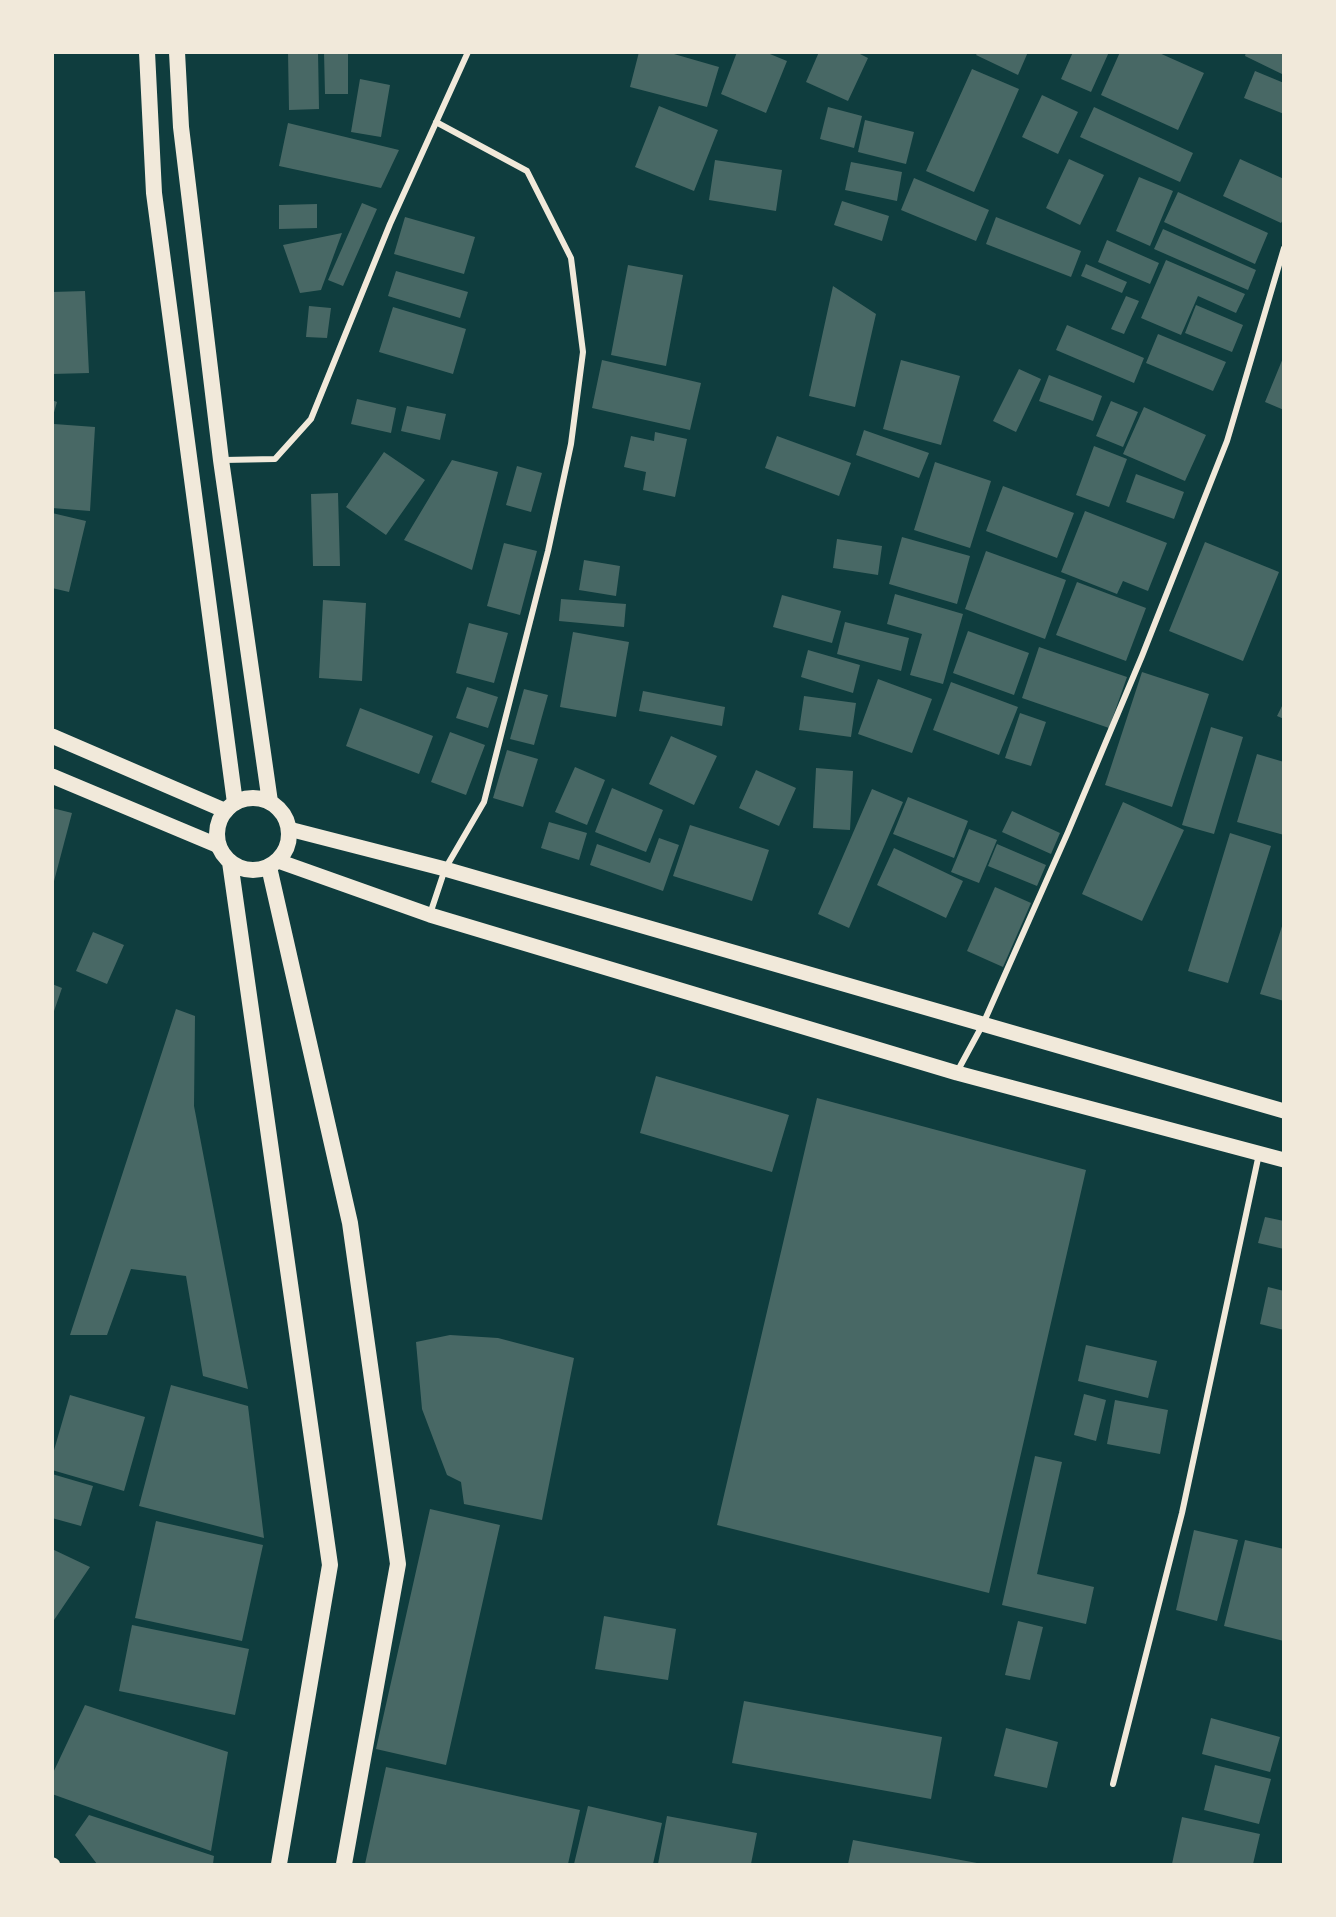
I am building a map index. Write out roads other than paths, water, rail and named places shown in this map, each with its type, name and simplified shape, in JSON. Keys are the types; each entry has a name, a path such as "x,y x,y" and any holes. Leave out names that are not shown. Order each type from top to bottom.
{"highway":[{"path":"147,52 154,193 231,807"},
{"path":"177,52 181,127 221,460 270,802"},
{"path":"259,798 270,802 280,809 286,818 289,841 285,852 273,864 258,871 245,870 233,865 219,846 217,833 220,821 231,807 247,799 259,798"},
{"path":"230,862 330,1565 279,1864"},
{"path":"273,864 350,1223 398,1564 344,1864"}],"main road":[{"path":"52,736 231,807"},
{"path":"52,776 219,846"},
{"path":"289,829 445,869 1284,1111"},
{"path":"273,864 430,915 957,1073 1284,1160"}],"street":[{"path":"221,460 275,459 311,419 390,224 468,52"},
{"path":"430,915 445,869 484,802 548,551 571,444 583,352 571,258 527,171 436,122"},
{"path":"957,1073 983,1024 1068,832 1142,656 1227,441 1284,248"},
{"path":"1113,1784 1182,1513 1259,1153"}]}
